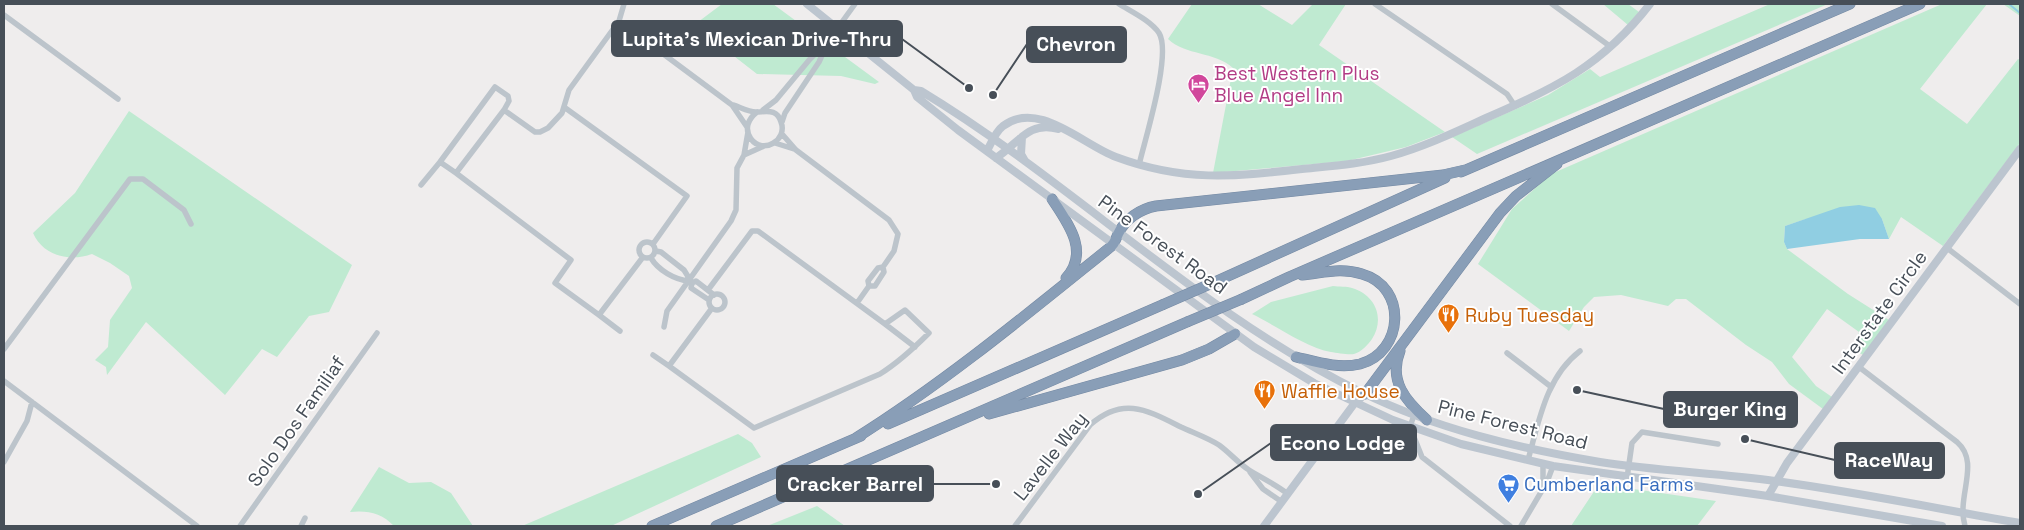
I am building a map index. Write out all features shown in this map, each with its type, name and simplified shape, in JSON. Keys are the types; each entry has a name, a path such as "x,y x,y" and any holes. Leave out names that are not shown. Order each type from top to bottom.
{"highway":[{"path":"652,526 1217,281 1465,170 1850,4"},
{"path":"716,526 962,421 1569,155 1920,4"},
{"path":"1365,394 1500,213 1516,196 1569,155"},
{"path":"856,438 927,392 1114,245 1118,232 1134,215 1149,208 1437,176 1465,170"},
{"path":"1050,295 1070,273 1076,262 1077,245 1069,225 1052,200"},
{"path":"1289,277 1333,270 1365,274 1386,290 1393,302 1396,314 1395,327 1389,343 1369,360 1352,365 1334,366 1296,357"},
{"path":"1410,333 1397,359 1396,376 1404,397 1427,420"},
{"path":"962,421 1061,396 1182,360 1209,349 1235,334"}],"main road":[{"name":"Pine Forest Road","path":"807,4 914,90 917,97 996,158 1235,334 1281,364 1354,404 1410,427 1461,444 1553,466 1627,478 1768,496 1942,526"},
{"path":"987,151 1002,127 1023,118 1044,120 1100,151 1139,165 1188,176 1219,177 1357,163 1413,149 1515,106 1569,79 1611,47 1650,4"},
{"name":"Pine Forest Road","path":"914,90 921,91 993,139 1251,329 1296,357 1365,394 1414,415 1468,434 1532,448 1628,465 1775,481 2020,523"},
{"path":"996,158 1036,127 1063,130"},
{"path":"1022,137 1021,154 1027,164"},
{"name":"Interstate Circle","path":"1768,496 1775,481 2020,149"},
{"path":"1264,526 1354,404 1365,394"}],"street":[{"path":"504,110 535,132 540,132 558,118 576,78 620,21 624,4"},
{"path":"664,327 667,311 690,282 731,221 736,210 737,168 744,155 749,121 760,111 772,105 856,4"},
{"path":"1119,4 1153,26 1164,44 1162,64 1139,165"},
{"path":"1375,4 1507,94 1515,106"},
{"path":"1552,4 1611,47"},
{"path":"4,15 118,99"},
{"path":"620,21 732,105 754,142 764,146"},
{"path":"775,143 782,134 782,122 785,113 820,62 828,40"},
{"path":"421,185 495,87 508,96 510,101 456,173"},
{"path":"732,105 774,113 782,122"},
{"path":"564,107 687,196 653,244"},
{"path":"782,134 796,150 889,220 898,234 894,251 883,267 884,272 875,286 869,286 857,303"},
{"path":"744,155 775,143 796,150"},
{"path":"440,162 571,260 555,282 620,331"},
{"path":"4,349 130,179 143,179 184,210 191,224"},
{"path":"708,290 752,231 758,231 915,347"},
{"path":"643,257 639,250 640,245 645,242 653,244"},
{"path":"653,244 656,251"},
{"path":"1947,248 2020,304"},
{"path":"656,251 661,252 684,270 691,288 709,300 712,308"},
{"path":"651,258 656,251"},
{"path":"599,315 643,257"},
{"path":"643,257 651,258"},
{"path":"651,258 654,263 677,280 696,281 714,294 721,295 724,302 721,308 712,308"},
{"path":"709,300 714,294"},
{"path":"669,366 712,308"},
{"path":"653,355 754,428 880,374 898,363 929,333 905,310 885,324"},
{"name":"Solo Dos Familiaf","path":"240,526 377,333"},
{"path":"1528,460 1550,386 1568,362 1580,351"},
{"path":"1506,353 1550,386"},
{"path":"1859,367 1957,442 1965,451 1968,467 1961,513 1965,526"},
{"path":"4,381 197,526"},
{"path":"4,462 27,421 32,402"},
{"name":"Lavelle Way","path":"1015,526 1087,428 1097,418 1115,410 1130,408 1149,411 1216,443 1247,468 1270,480 1288,494"},
{"path":"1414,415 1410,427 1418,451 1430,465 1510,526"},
{"path":"1627,478 1632,443 1642,432 1718,444"},
{"path":"1541,491 1544,479 1543,463"},
{"path":"1521,526 1553,466"},
{"name":"Lavelle Way","path":"1247,468 1263,489 1282,502"},
{"path":"301,526 305,518"}],"green space":[{"path":"722,4 773,4 879,82 875,84 841,76 757,74 694,25"},
{"path":"1192,4 1258,4 1292,25 1313,4 1346,4 1319,45 1445,132 1406,147 1347,161 1213,173 1233,68 1217,59 1183,48 1168,39"},
{"path":"1603,4 1628,4 1639,12 1628,25"},
{"path":"1770,4 1828,4 1477,154 1452,137 1548,95 1590,69 1600,77"},
{"path":"1942,4 1987,4 1920,89 1967,124 2018,59 2020,60 2020,143 1943,246 1901,217 1889,239 1882,219 1806,219 1785,226 1784,242 1787,249 1848,294 1889,320 1863,355 1853,349 1859,332 1827,309 1792,357 1816,386 1832,397 1823,409 1789,384 1772,362 1746,345 1686,299 1676,299 1668,306 1621,295 1594,297 1584,307 1569,331 1478,264 1512,209 1551,174"},
{"path":"2003,4 2020,4 2020,16"},
{"path":"129,111 352,265 329,312 309,316 277,357 262,349 225,395 146,322 107,375 106,367 95,360 108,347 110,320 132,288 129,276 92,254 66,257 50,252 43,247 33,233 75,193"},
{"path":"1333,286 1350,287 1360,291 1367,296 1376,309 1378,324 1376,331 1366,346 1354,354 1322,350 1291,336 1252,314 1271,302"},
{"path":"738,434 752,443 761,457 611,526 522,526"},
{"path":"379,467 409,483 431,482 451,493 473,526 394,526 374,513 350,512"},
{"path":"1599,484 1716,501 1697,526 1571,526"},
{"path":"817,506 845,526 767,526"}],"water":[{"path":"1859,205 1875,208 1882,219 1889,239 1860,239 1787,249 1784,242 1785,226 1840,207"}],"waterway":[{"path":"2009,4 2020,13"}],"place":[{"name":"Lupita's Mexican Drive-Thru","path":"969,88"},
{"name":"Chevron","path":"993,95"},
{"name":"Best Western Plus Blue Angel Inn","path":"1198,103"},
{"name":"Ruby Tuesday","path":"1449,334"},
{"name":"Burger King","path":"1577,390"},
{"name":"Waffle House","path":"1265,410"},
{"name":"RaceWay","path":"1745,439"},
{"name":"Cracker Barrel","path":"996,484"},
{"name":"Econo Lodge","path":"1198,494"},
{"name":"Cumberland Farms","path":"1508,503"}]}
